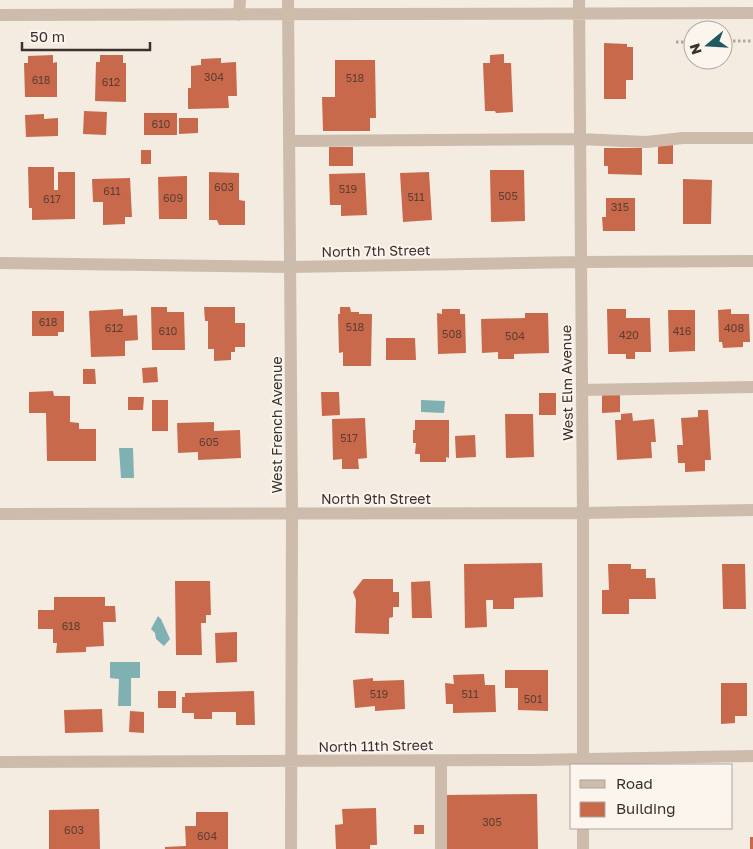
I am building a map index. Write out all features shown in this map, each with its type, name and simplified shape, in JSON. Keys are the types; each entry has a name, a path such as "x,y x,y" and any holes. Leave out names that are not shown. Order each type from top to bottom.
{"street":[{"path":"239,15 240,0"},
{"name":"West French Avenue","path":"288,0 292,515 291,849"},
{"name":"West Elm Avenue","path":"579,0 583,762"},
{"path":"0,15 753,14"},
{"path":"290,142 580,140 646,142 683,138 753,138"},
{"name":"North 7th Street","path":"0,263 290,267 753,261"},
{"path":"582,390 753,387"},
{"name":"North 9th Street","path":"0,514 292,515 753,510"},
{"name":"North 11th Street","path":"0,762 583,762 753,756"},
{"path":"441,761 441,849"},
{"path":"583,829 583,849"}],"path":[{"path":"733,41 753,41"},
{"path":"676,42 683,42"}],"water":[{"path":"421,400 445,401 444,413 421,412"},
{"path":"119,448 133,448 134,478 121,478"},
{"path":"158,616 170,639 164,646 156,639 155,633 151,629"},
{"path":"110,662 140,662 140,678 131,678 131,706 118,706 119,679 110,678"}],"building":[{"path":"604,43 627,44 627,47 633,47 633,80 626,80 626,99 604,99"},
{"path":"504,54 504,63 511,63 513,112 496,113 495,111 485,111 483,63 490,63 490,55"},
{"path":"53,55 53,63 57,62 57,97 25,97 24,63 28,63 28,56"},
{"path":"100,55 123,55 123,63 126,63 126,102 95,101 96,62 100,62"},
{"path":"221,58 221,63 236,62 237,96 228,96 229,108 188,109 188,88 191,88 191,66 201,65 201,59"},
{"path":"335,60 375,60 376,118 370,118 370,131 323,131 322,97 335,97"},
{"path":"84,111 107,112 106,135 83,134"},
{"path":"144,113 177,113 177,135 144,135"},
{"path":"44,114 44,119 58,118 58,136 26,137 25,115"},
{"path":"179,118 198,118 198,133 179,134"},
{"path":"673,145 673,164 658,164 658,146"},
{"path":"329,147 353,147 353,166 329,166"},
{"path":"604,148 642,148 642,175 608,174 608,166 604,166"},
{"path":"141,150 151,150 151,164 141,164"},
{"path":"28,167 54,167 54,190 58,190 58,172 75,172 75,219 32,220 32,208 29,208"},
{"path":"490,170 524,170 525,221 491,222"},
{"path":"209,172 239,173 239,200 245,201 245,225 219,225 217,220 209,220"},
{"path":"429,172 432,220 403,222 400,173"},
{"path":"365,173 367,215 341,216 341,205 330,205 329,174"},
{"path":"187,176 187,219 159,219 158,177"},
{"path":"130,178 132,217 125,217 125,224 103,225 103,202 93,202 92,179"},
{"path":"683,179 712,180 711,224 683,224"},
{"path":"606,198 635,198 635,231 603,231 602,217 606,217"},
{"path":"151,307 167,307 167,312 184,312 185,350 152,350"},
{"path":"204,307 235,307 235,323 245,323 245,347 235,347 235,352 231,352 231,360 214,361 214,349 208,349 208,321 205,321"},
{"path":"340,307 350,307 351,312 359,312 359,314 372,314 371,366 343,366 343,352 339,353 338,314 340,314"},
{"path":"123,309 123,316 137,315 138,340 125,341 125,356 91,357 89,311"},
{"path":"442,309 460,309 460,314 465,314 466,353 438,354 437,313 442,314"},
{"path":"607,309 626,309 626,318 650,318 651,352 635,352 635,359 626,359 626,354 608,354"},
{"path":"731,309 731,314 749,314 750,342 743,342 743,347 723,348 722,342 719,342 718,310"},
{"path":"668,310 695,310 695,351 669,352"},
{"path":"32,311 64,311 64,332 58,332 58,336 32,336"},
{"path":"525,313 548,313 549,353 514,354 514,359 498,359 498,352 482,353 481,319 525,318"},
{"path":"386,338 415,338 416,360 386,360"},
{"path":"157,367 158,382 143,383 142,368"},
{"path":"83,369 95,369 96,384 83,384"},
{"path":"53,391 54,396 70,396 70,422 79,423 79,429 96,429 96,461 47,461 46,413 29,413 29,392"},
{"path":"321,392 339,392 340,415 322,416"},
{"path":"539,393 556,393 556,415 539,415"},
{"path":"602,393 620,393 620,412 602,413"},
{"path":"128,397 144,397 143,410 128,410"},
{"path":"152,400 168,400 168,431 152,431"},
{"path":"698,410 708,410 711,460 705,460 705,471 685,472 685,463 678,463 677,445 683,445 681,418 698,417"},
{"path":"632,413 633,421 654,419 656,442 651,442 652,458 617,460 615,420 621,420 621,414"},
{"path":"505,414 533,414 534,457 506,458"},
{"path":"365,418 367,458 358,459 359,469 342,469 342,459 333,460 332,419"},
{"path":"415,420 449,420 449,458 446,457 446,462 420,462 420,454 415,454 416,443 413,443"},
{"path":"214,422 214,431 240,430 241,458 198,460 198,452 178,453 177,423"},
{"path":"475,435 476,457 456,458 455,436"},
{"path":"542,563 543,597 514,598 514,609 493,609 493,600 486,600 487,627 465,628 464,564"},
{"path":"608,564 631,564 631,569 646,569 646,578 655,578 656,599 629,599 629,614 602,614 602,590 609,590"},
{"path":"722,564 745,564 746,609 723,609"},
{"path":"363,579 393,579 393,592 399,592 399,607 393,607 393,617 389,618 389,634 355,633 356,600 353,592"},
{"path":"175,581 210,581 211,615 206,615 206,623 201,623 202,655 176,655"},
{"path":"430,581 432,618 412,618 411,582"},
{"path":"54,597 105,597 105,606 115,606 116,622 103,622 104,646 86,647 86,652 56,653 57,643 53,643 53,629 38,629 38,610 54,610"},
{"path":"237,632 237,662 216,663 215,633"},
{"path":"505,670 548,670 548,711 518,710 518,688 505,688"},
{"path":"484,674 485,685 495,685 496,712 453,713 453,704 446,704 445,683 454,684 453,675"},
{"path":"373,678 373,681 404,680 405,709 375,711 375,706 355,708 353,680"},
{"path":"721,683 747,683 747,716 735,716 735,723 721,724"},
{"path":"158,691 176,691 176,708 158,708"},
{"path":"254,691 255,725 236,725 236,712 212,712 212,719 194,719 194,713 182,713 182,697 185,697 185,693"},
{"path":"102,709 103,732 65,733 64,710"},
{"path":"130,711 144,712 144,733 129,732"},
{"path":"537,794 538,849 446,849 446,795"},
{"path":"376,808 377,845 370,845 370,849 336,849 335,825 343,824 342,809"},
{"path":"99,809 100,849 49,849 49,810"},
{"path":"196,812 228,812 228,849 165,849 165,847 186,846 185,826 196,826"},
{"path":"414,825 424,825 424,834 414,834"},
{"path":"750,837 753,837 753,849 750,849"}]}
